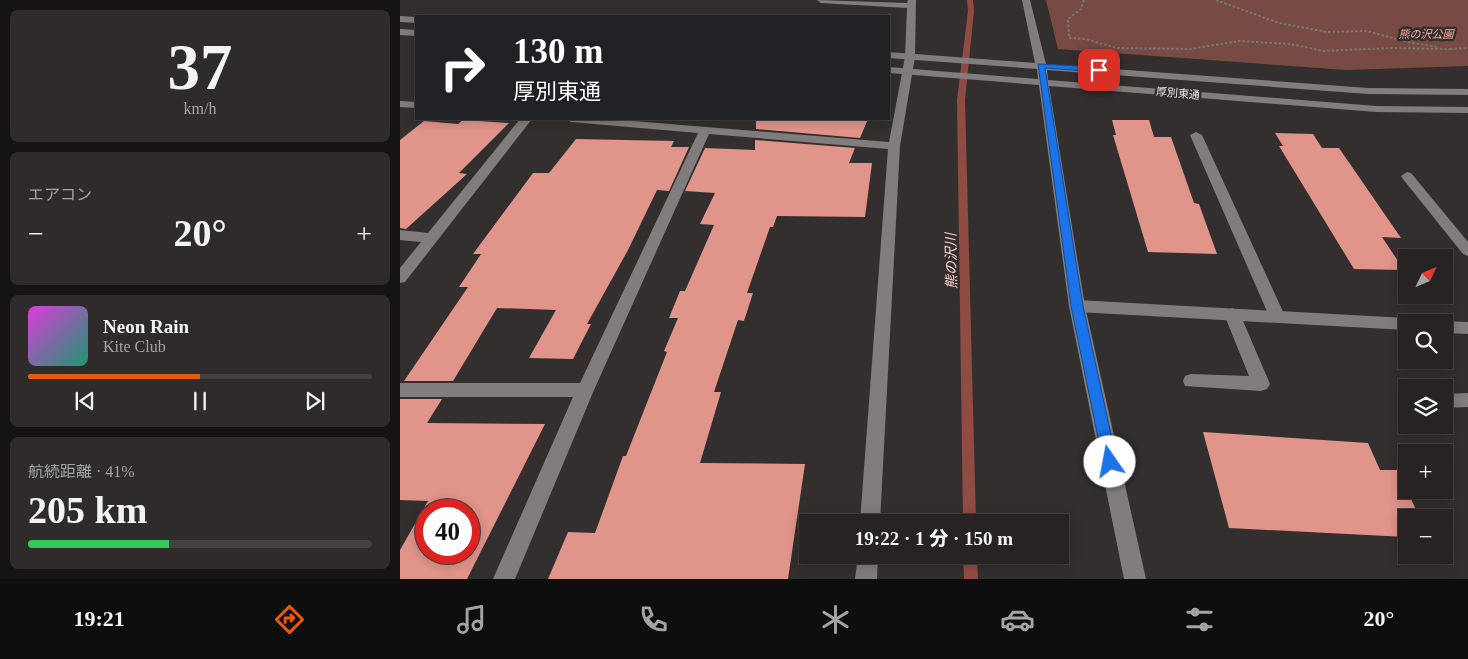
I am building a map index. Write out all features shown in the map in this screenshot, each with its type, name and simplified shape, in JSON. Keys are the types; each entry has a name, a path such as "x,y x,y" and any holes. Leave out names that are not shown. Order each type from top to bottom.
{"street":[{"path":"822,0 912,3 908,64 894,146 871,514"},
{"path":"1026,0 1041,65 1077,306 1135,579"},
{"path":"401,20 415,20"},
{"path":"400,32 415,33"},
{"name":"厚別東通","path":"890,55 937,74 1376,109 1468,110"},
{"name":"厚別東通","path":"890,70 908,64 942,59 1368,91 1468,92"},
{"path":"400,104 415,105"},
{"path":"400,278 525,120"},
{"path":"583,120 894,146"},
{"path":"504,579 585,390 706,130"},
{"path":"1196,135 1277,316"},
{"path":"1407,176 1468,252"},
{"path":"400,235 432,238"},
{"path":"1077,306 1398,324"},
{"path":"1191,381 1261,384 1232,314"},
{"path":"400,390 585,390"},
{"path":"1453,401 1468,400"},
{"path":"866,579 867,564"}],"path":[{"path":"1084,0 1081,9 1068,18 1069,38 1086,39 1116,48 1190,49 1238,41 1291,44 1323,51 1391,48 1468,48"},
{"path":"1216,0 1279,23 1327,32 1366,31 1407,42 1451,49"}],"green space":[{"name":"熊の沢公園","path":"1046,0 1468,0 1468,66 1346,70 1058,49"}],"building":[{"path":"463,120 509,123 459,173 467,174 406,229 400,228 400,140 424,121 458,124"},
{"path":"756,120 868,120 860,138 756,129"},
{"path":"1112,120 1149,120 1154,137 1171,137 1194,203 1199,204 1217,254 1148,252 1113,135 1116,135"},
{"path":"1275,133 1313,134 1322,148 1339,148 1401,238 1382,237 1398,261 1398,270 1354,269 1279,146 1283,146"},
{"path":"576,139 674,141 671,147 689,147 669,191 657,190 628,250 587,324 591,324 573,359 529,358 556,310 497,308 453,381 404,381 468,287 459,287 481,254 473,254 533,173 549,173"},
{"path":"755,140 855,148 849,163 872,163 865,217 777,216 773,227 770,227 747,293 753,293 744,321 738,320 714,392 721,392 700,463 805,464 788,579 548,579 568,532 595,533 623,456 626,456 667,352 664,351 678,318 669,318 680,291 685,291 714,225 700,224 715,193 685,191 705,148 755,150"},
{"path":"400,399 442,399 427,423 545,424 480,553 480,499 415,499 415,501 400,500"},
{"path":"1203,432 1368,443 1380,470 1397,470 1398,499 1411,499 1416,509 1398,509 1398,537 1229,528"},
{"path":"415,524 415,564 475,564 467,579 400,579 400,550"}],"waterway":[{"name":"熊の沢川","path":"970,0 971,11 961,100 970,514"},
{"name":"熊の沢川","path":"970,564 971,579"}],"route":[{"path":"1099,70 1041,65 1077,306 1110,462"}]}
